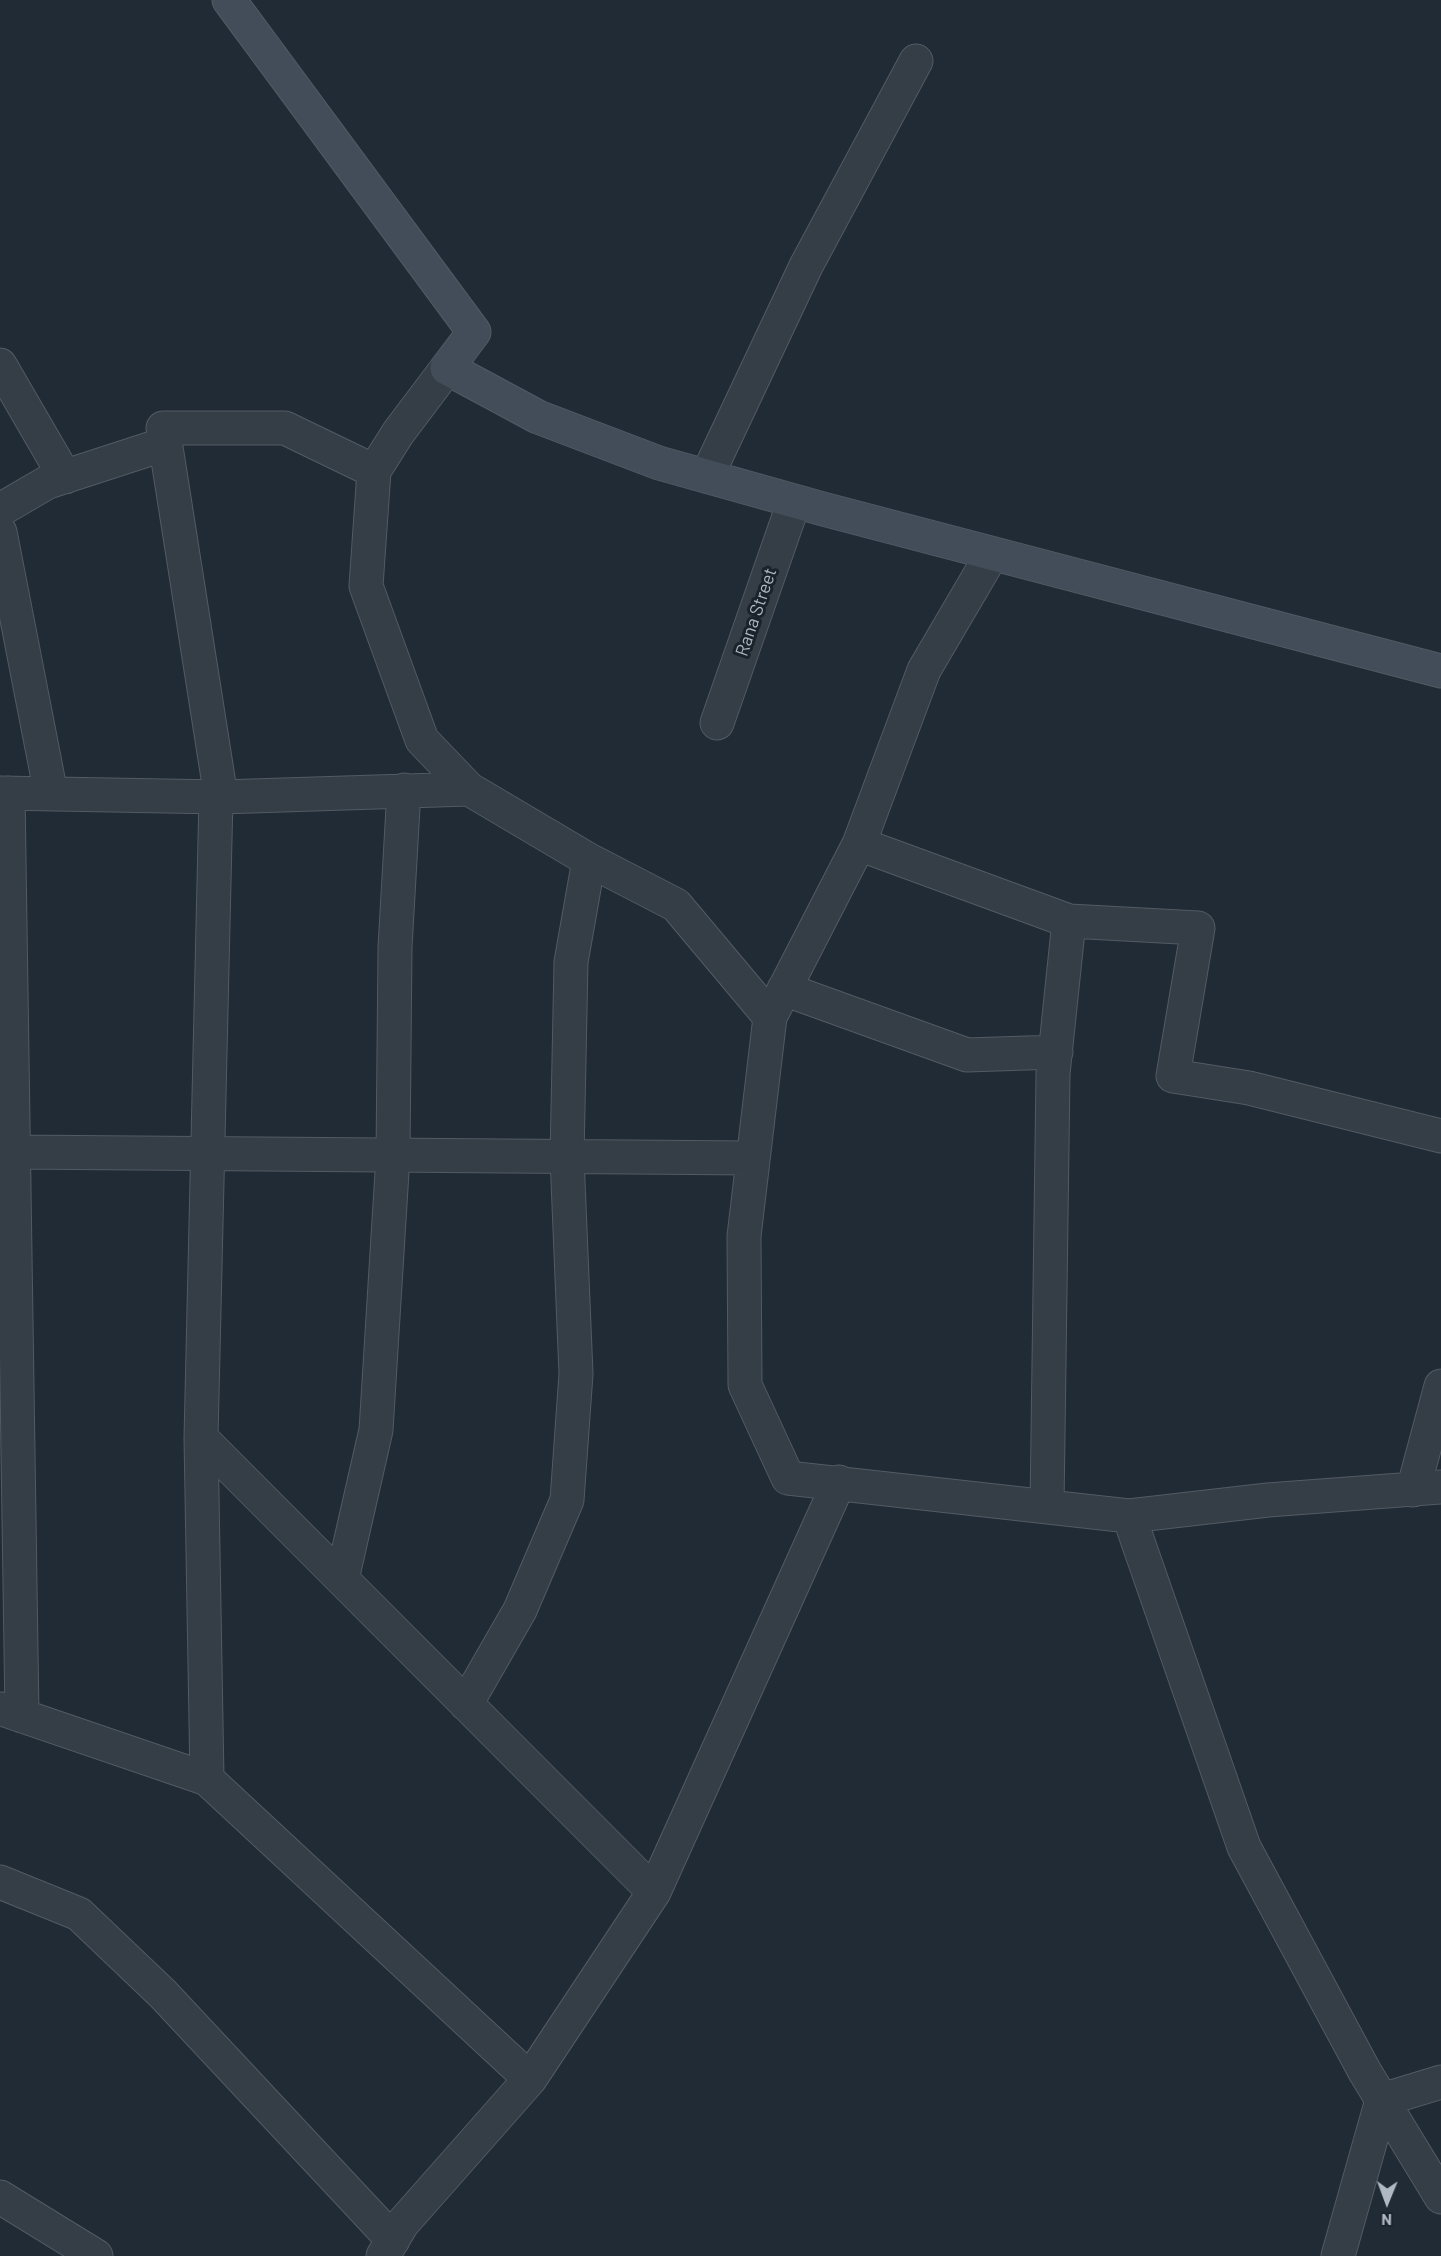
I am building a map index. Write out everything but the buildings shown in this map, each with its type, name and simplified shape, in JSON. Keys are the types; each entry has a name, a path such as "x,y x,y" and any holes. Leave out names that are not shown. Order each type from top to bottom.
{"street":[{"path":"229,0 474,332 398,433 374,471 366,586 422,740 469,789 589,860 676,906 777,1003 967,1055 1056,1052"},
{"path":"707,476 806,266 916,62"},
{"path":"0,366 65,477"},
{"path":"447,368 538,417 659,463 794,502 1441,671"},
{"path":"207,1779 201,1438 218,797 163,428 285,428 374,471"},
{"path":"0,510 48,482 165,444"},
{"name":"Rana Street","path":"717,723 794,502"},
{"path":"0,532 51,794"},
{"path":"992,554 924,670 859,844 777,1003 753,1158 744,1236 745,1385 788,1478 1129,1516 1268,1500 1427,1489 1441,1386"},
{"path":"469,789 218,797 4,793 14,1152 11,1712 207,1779 530,2079"},
{"path":"342,1579 376,1430 393,1156 395,947 404,790"},
{"path":"859,844 1069,921 1198,928 1173,1076 1249,1088 1441,1136"},
{"path":"466,1704 520,1610 567,1500 576,1374 567,1157 570,962 589,860"},
{"path":"1047,1508 1056,1052 1069,921"},
{"path":"14,1152 753,1158"},
{"path":"201,1438 654,1892"},
{"path":"0,1882 79,1914 163,1994 388,2248 402,2224 530,2079 654,1892 839,1482"},
{"path":"1129,1516 1244,1847 1382,2100 1441,2197"},
{"path":"1382,2100 1441,2082"},
{"path":"1338,2256 1382,2100"},
{"path":"0,2197 96,2256"}]}
